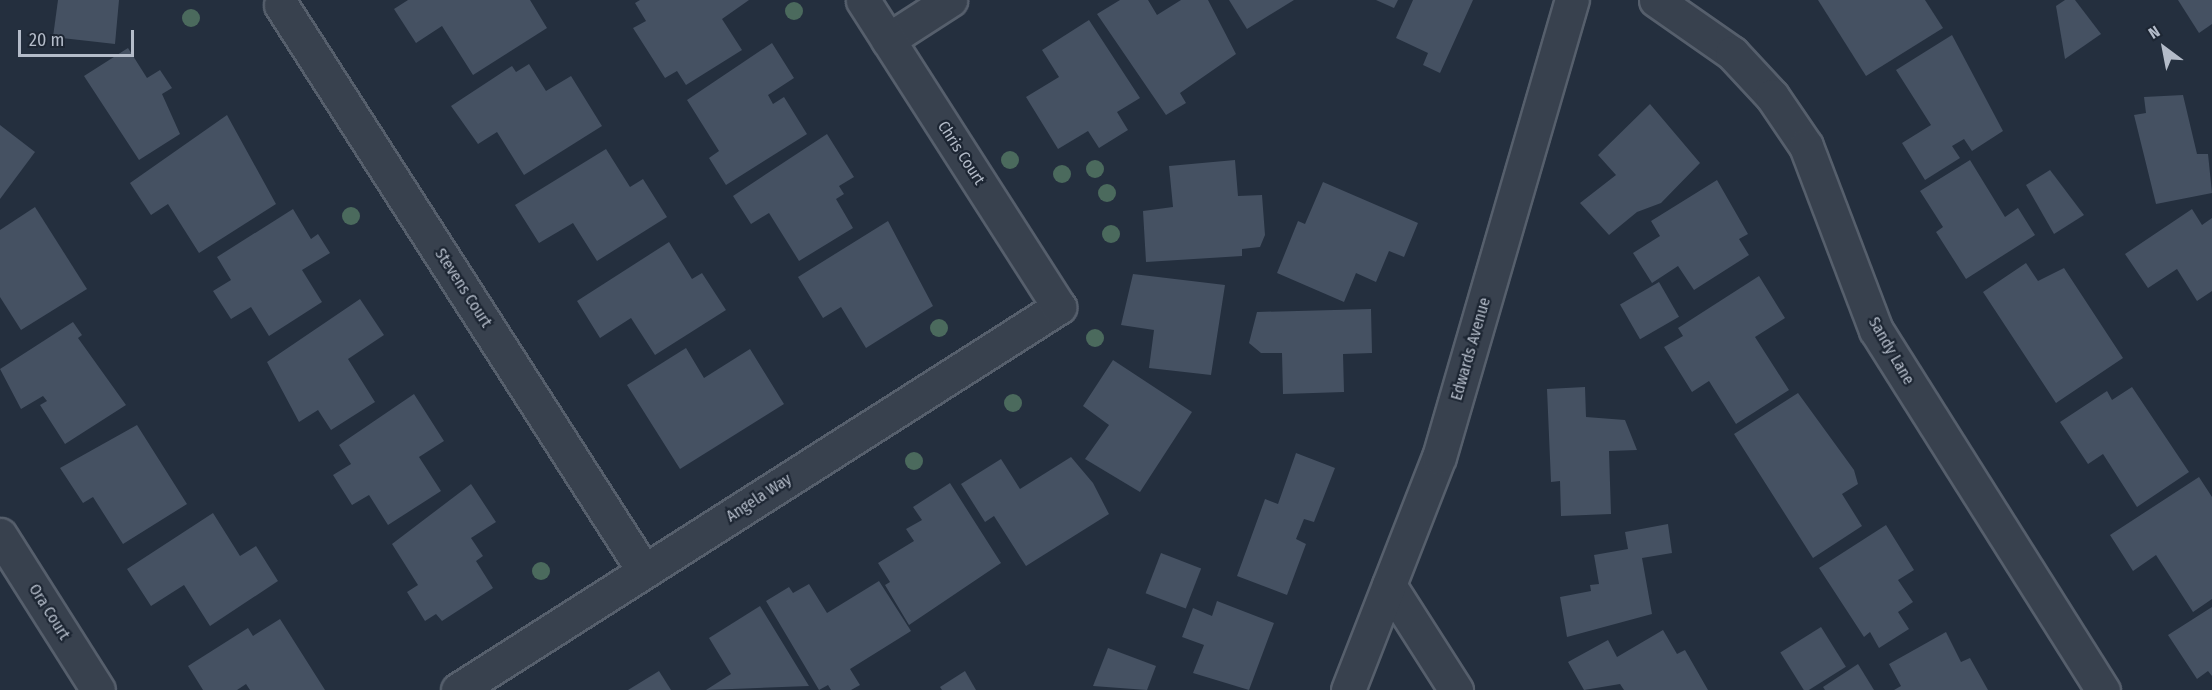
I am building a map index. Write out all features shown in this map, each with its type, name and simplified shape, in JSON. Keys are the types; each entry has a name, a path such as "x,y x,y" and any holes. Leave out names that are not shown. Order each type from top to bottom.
{"street":[{"name":"Chris Court","path":"863,0 1059,307"},
{"path":"888,40 950,0"},
{"name":"Edwards Avenue","path":"1348,690 1439,457 1572,0"},
{"name":"Sandy Lane","path":"1656,0 1732,53 1772,96 1806,146 1876,330 2103,690"},
{"name":"Stevens Court","path":"281,5 644,571"},
{"name":"Angela Way","path":"458,690 1059,307"},
{"name":"Ora Court","path":"0,535 98,690"},
{"path":"1389,585 1456,690"}],"building":[{"path":"58,0 119,0 115,44 53,37"},
{"path":"408,0 530,0 547,28 473,75 442,26 416,43 394,9"},
{"path":"640,0 749,0 722,19 742,50 686,85 677,71 665,78 633,28 646,21 635,3"},
{"path":"1120,0 1148,0 1157,15 1181,0 1208,0 1236,54 1180,93 1186,103 1166,115 1097,14"},
{"path":"1229,0 1294,0 1247,29"},
{"path":"1376,0 1398,0 1394,8"},
{"path":"1413,0 1473,0 1440,73 1423,65 1428,53 1396,38"},
{"path":"1818,0 1925,0 1943,28 1866,76"},
{"path":"2065,0 2075,0 2101,34 2065,59 2056,6"},
{"path":"2178,0 2212,0 2212,24 2199,33"},
{"path":"1089,20 1140,98 1117,112 1128,130 1099,148 1088,131 1058,149 1026,97 1059,77 1042,50"},
{"path":"1952,35 2003,131 1972,151 1964,139 1952,146 1960,158 1925,180 1902,143 1931,125 1896,70"},
{"path":"772,43 794,78 768,95 773,104 784,97 807,134 726,185 709,158 719,151 687,100"},
{"path":"128,48 147,78 160,70 172,88 162,94 180,134 139,160 84,76"},
{"path":"529,64 546,91 571,76 602,126 524,175 497,132 478,144 451,106 512,66 516,72"},
{"path":"2183,95 2197,154 2208,154 2212,193 2156,204 2134,115 2146,113 2144,97"},
{"path":"1650,104 1700,163 1661,203 1637,212 1609,235 1580,203 1616,175 1598,155"},
{"path":"227,115 276,204 199,253 168,204 151,215 130,183"},
{"path":"0,125 35,152 0,199"},
{"path":"827,134 854,177 839,186 844,194 836,199 853,228 799,261 769,213 751,224 733,196"},
{"path":"606,149 630,187 643,179 667,217 597,261 573,223 539,243 515,205"},
{"path":"1235,160 1238,196 1262,195 1265,235 1260,247 1242,249 1242,256 1146,262 1143,211 1173,207 1169,166"},
{"path":"1970,160 2005,217 2018,208 2035,235 1966,279 1936,232 1943,227 1920,191"},
{"path":"2050,170 2084,215 2054,234 2026,185"},
{"path":"1717,180 1748,234 1739,239 1749,255 1694,290 1678,266 1652,283 1633,253 1660,236 1651,221"},
{"path":"1323,182 1418,223 1404,257 1389,251 1376,282 1356,273 1344,302 1277,273 1298,221 1305,224"},
{"path":"35,207 87,289 21,330 0,297 0,230"},
{"path":"293,209 311,239 318,234 330,253 302,270 322,302 269,336 251,307 231,319 213,291 231,280 217,257"},
{"path":"2192,209 2202,225 2212,218 2212,291 2197,301 2177,269 2148,288 2125,254"},
{"path":"888,221 933,306 866,348 841,307 823,318 798,277"},
{"path":"669,242 692,279 702,273 726,310 655,355 631,318 600,338 577,301"},
{"path":"2026,263 2038,281 2064,268 2123,358 2056,403 1983,292"},
{"path":"1133,274 1225,285 1211,375 1149,368 1154,330 1121,325"},
{"path":"1759,276 1785,318 1755,337 1789,390 1736,424 1709,381 1692,392 1664,347 1683,336 1678,328"},
{"path":"1659,282 1679,317 1640,339 1620,304"},
{"path":"360,299 384,335 348,359 375,402 331,430 318,410 299,422 267,362"},
{"path":"1371,309 1372,353 1343,354 1344,392 1283,394 1282,353 1261,353 1249,343 1257,312"},
{"path":"73,322 82,335 78,338 126,405 65,444 40,405 47,401 43,396 21,409 0,369"},
{"path":"686,348 704,378 750,349 784,404 680,469 627,385"},
{"path":"1113,360 1192,412 1140,492 1085,459 1109,425 1083,406"},
{"path":"1585,387 1586,417 1625,420 1637,450 1609,451 1611,514 1561,516 1560,481 1551,482 1547,389"},
{"path":"2132,387 2189,472 2137,507 2103,454 2088,464 2060,422 2107,391 2112,400"},
{"path":"1798,393 1854,470 1858,484 1842,494 1862,526 1813,558 1734,434"},
{"path":"414,394 444,441 419,457 441,491 388,525 369,495 352,505 333,475 351,464 339,445"},
{"path":"137,425 187,504 123,544 93,497 83,503 60,468"},
{"path":"1296,453 1335,468 1314,522 1304,519 1296,539 1306,544 1287,595 1237,576 1265,499 1278,504"},
{"path":"1071,457 1093,483 1109,514 1026,566 994,516 985,522 961,484 1001,459 1020,489"},
{"path":"2199,477 2212,497 2212,599 2193,612 2156,555 2133,571 2110,535"},
{"path":"950,483 1001,563 909,625 885,585 890,582 878,563 914,541 906,529 922,520 913,507"},
{"path":"471,484 496,522 471,538 483,556 476,561 493,588 442,621 436,614 425,621 407,592 418,585 392,544"},
{"path":"213,513 240,556 256,546 278,581 210,626 184,585 151,606 127,569"},
{"path":"1668,524 1672,553 1642,558 1652,614 1567,637 1560,597 1591,591 1590,585 1599,584 1594,555 1628,549 1625,532"},
{"path":"1886,525 1914,570 1898,580 1913,602 1898,612 1909,629 1879,648 1870,632 1864,637 1819,568"},
{"path":"1161,553 1201,568 1186,609 1146,593"},
{"path":"879,581 911,631 850,669 860,685 851,690 831,690 828,685 819,690 766,601 789,587 793,593 809,584 827,613"},
{"path":"1217,601 1274,623 1249,690 1193,673 1204,645 1182,637 1193,608 1212,616"},
{"path":"760,606 809,686 706,690 731,674 709,638"},
{"path":"2212,607 2212,676 2208,671 2197,679 2168,635"},
{"path":"280,619 325,690 250,690 246,684 237,690 203,690 188,666 248,628 253,636"},
{"path":"1821,627 1846,667 1809,690 1804,690 1780,652"},
{"path":"1663,630 1677,654 1685,650 1708,690 1624,690 1620,684 1584,690 1568,662 1608,640 1617,657"},
{"path":"1946,632 1961,662 1970,658 1988,690 1894,690 1901,686 1889,664"},
{"path":"1108,648 1156,666 1147,690 1093,686"},
{"path":"1858,664 1874,690 1825,690 1823,687"},
{"path":"659,671 671,690 628,690"},
{"path":"965,671 976,690 942,690 940,687"}]}
